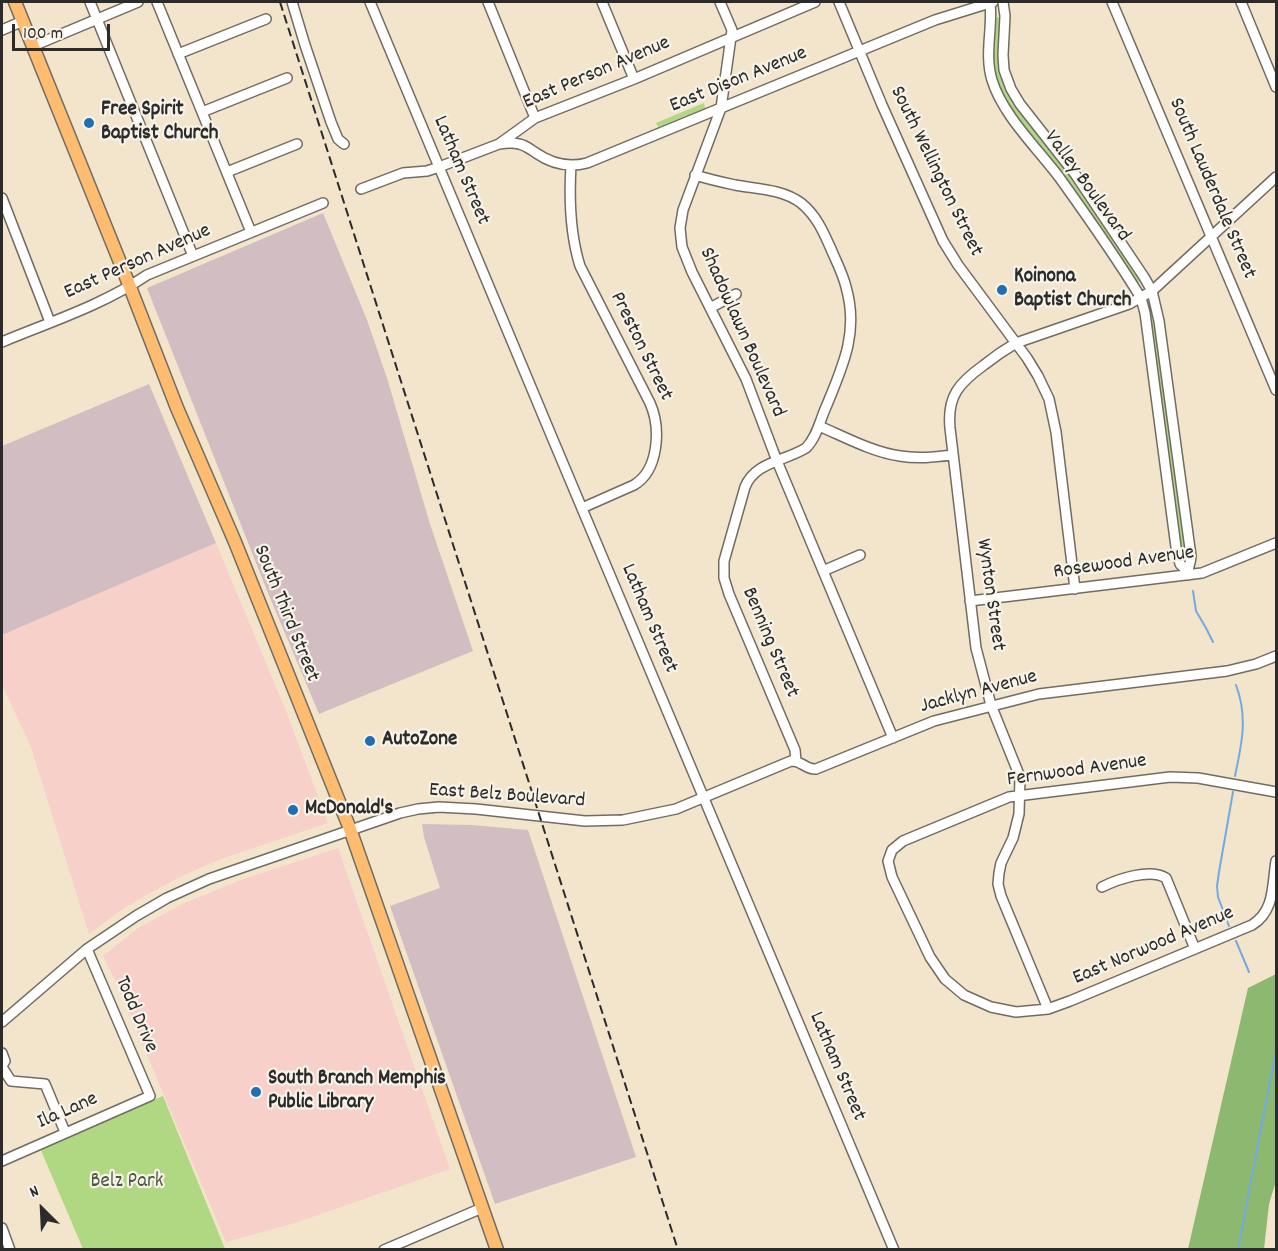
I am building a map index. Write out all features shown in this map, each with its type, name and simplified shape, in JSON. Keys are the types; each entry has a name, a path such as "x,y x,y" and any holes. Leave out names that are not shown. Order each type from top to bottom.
{"main road":[{"name":"South Third Street","path":"15,2 173,398 235,542 350,829 497,1250"}],"street":[{"path":"90,2 193,256"},
{"path":"33,46 138,2"},
{"path":"157,2 251,232"},
{"path":"292,2 331,122 338,139 344,144"},
{"name":"Latham Street","path":"370,2 894,1250"},
{"path":"488,2 535,118"},
{"path":"602,2 634,79"},
{"name":"Shadowlawn Boulevard","path":"720,2 732,30 732,36 721,108 680,223 680,236 685,258 746,379 777,461 893,738"},
{"name":"East Person Avenue","path":"361,189 403,173 427,171 499,144 535,118 634,79 815,2"},
{"name":"South Wellington Street","path":"839,2 943,241 1040,378 1052,408 1056,432 1075,589"},
{"name":"East Dison Avenue","path":"499,144 520,144 548,161 558,164 587,163 935,21 991,2"},
{"name":"Valley Boulevard","path":"991,2 989,67 999,99 1059,177 1141,298 1176,547 1180,564 1187,573"},
{"name":"Valley Boulevard","path":"1003,2 1004,70 1011,89 1024,110 1075,174 1152,291 1159,321 1191,556 1187,573"},
{"name":"South Lauderdale Street","path":"1112,2 1276,390"},
{"path":"1240,2 1276,87"},
{"path":"178,54 266,19"},
{"path":"2,30 23,21"},
{"path":"202,112 287,78"},
{"path":"226,172 297,144"},
{"name":"Preston Street","path":"571,165 572,224 577,257 650,403 655,416 657,433 651,462 641,480 582,508"},
{"name":"Benning Street","path":"695,176 782,193 812,213 820,224 835,258 846,287 851,310 847,354 819,426 806,448 759,468 752,474 746,483 725,555 725,582 731,600 795,750 796,761"},
{"name":"Wynton Street","path":"1048,1009 998,884 1001,863 1013,838 1019,814 1020,777 991,705 976,648 949,422 950,406 954,394 963,382 1003,350 1129,304 1162,284 1276,177"},
{"path":"2,198 50,322"},
{"name":"East Person Avenue","path":"2,342 110,298 147,275 323,203"},
{"path":"710,308 736,294"},
{"path":"819,426 894,455 917,458 953,455"},
{"name":"Rosewood Avenue","path":"970,601 1075,589 1213,569 1276,543"},
{"path":"823,571 860,555"},
{"name":"Jacklyn Avenue","path":"704,798 786,763 796,761 808,768 816,769 945,717 991,705 1039,694 1227,671 1276,656"},
{"name":"Fernwood Avenue","path":"892,850 903,841 1009,797 1170,777 1198,778 1276,792"},
{"name":"East Belz Boulevard","path":"2,1022 87,949 167,898 209,879 400,813 439,807 585,821 623,820 676,809 704,798"},
{"name":"East Norwood Avenue","path":"892,850 888,861 892,877 930,957 945,979 964,994 991,1007 1016,1012 1048,1009 1070,1001 1252,925 1272,910 1276,861"},
{"path":"1101,887 1127,877 1160,874 1166,878 1195,949"},
{"name":"Todd Drive","path":"87,949 150,1096"},
{"path":"2,1053 5,1061 2,1069 10,1081 45,1084 65,1132"},
{"name":"Ila Lane","path":"2,1161 150,1096"},
{"path":"384,1250 482,1208"},
{"path":"2,1227 10,1250"}],"shaded area":[{"path":"323,213 367,320 387,378 430,524 473,651 319,714 268,593 147,288"},
{"path":"149,384 216,543 2,635 2,446"},
{"path":"216,543 286,711 328,823 221,859 186,874 120,911 89,934 31,747 2,685 2,635"},
{"path":"422,824 472,825 528,830 636,1157 495,1204 390,906 440,888"},
{"path":"338,848 450,1169 295,1223 226,1242 103,956 138,928 182,904 238,881"}],"green space":[{"path":"1001,18 1001,69 1140,279 1139,282 1137,283 1003,99 992,66 994,20"},
{"path":"704,103 705,108 658,127 656,123"},
{"path":"1152,311 1187,560 1180,556 1149,312"},
{"path":"1276,974 1276,1181 1269,1204 1264,1249 1188,1249 1248,988"},
{"name":"Belz Park","path":"163,1096 225,1249 83,1249 40,1148"}],"waterway":[{"path":"1193,591 1196,611 1213,642"},
{"path":"1235,776 1242,741 1243,719 1236,685"},
{"path":"1229,926 1218,897 1217,886 1233,792"},
{"path":"1236,941 1249,972"},
{"path":"1238,1250 1276,1051"}],"railway":[{"path":"280,2 678,1250"}],"place":[{"name":"Free Spirit Baptist Church","path":"89,123"},
{"name":"Koinona Baptist Church","path":"1002,290"},
{"name":"AutoZone","path":"370,741"},
{"name":"McDonald's","path":"293,810"},
{"name":"South Branch Memphis Public Library","path":"256,1092"}]}
